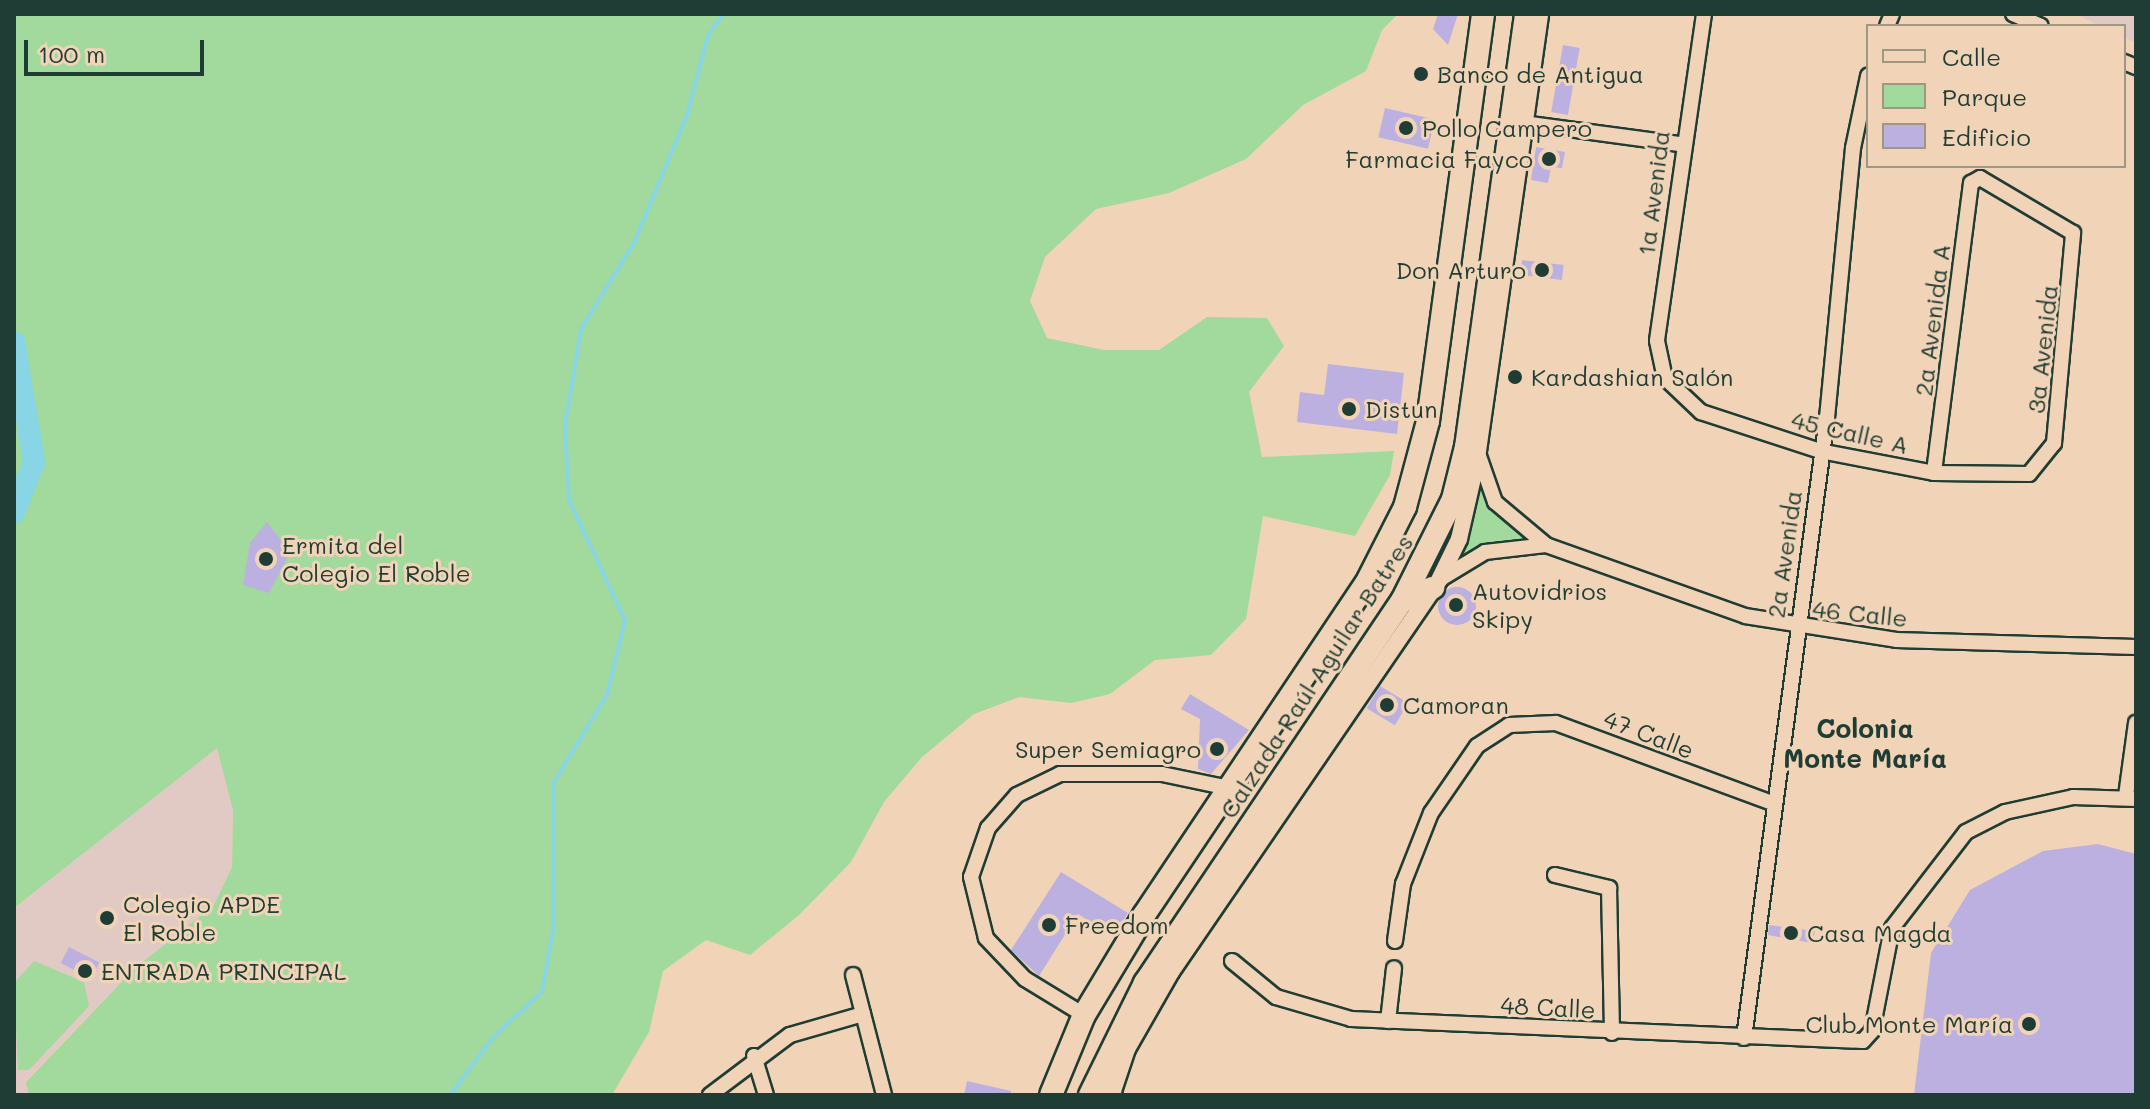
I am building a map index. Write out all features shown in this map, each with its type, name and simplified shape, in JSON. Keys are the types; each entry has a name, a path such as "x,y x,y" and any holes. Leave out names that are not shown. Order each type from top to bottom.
{"highway":[{"name":"Calzada Raúl Aguilar Batres","path":"1051,1095 1084,1015 1229,788 1368,580 1405,507 1428,421 1483,14"},
{"name":"Calzada Raúl Aguilar Batres","path":"1101,1094 1103,1067 1175,937 1402,601 1447,513 1466,447 1526,14"},
{"path":"1402,601 1436,584"}],"street":[{"path":"1101,1094 1184,952 1436,584 1466,519 1540,14"},
{"name":"1a Avenida","path":"1665,378 1657,341 1680,144 1704,14"},
{"path":"2013,14 2036,24"},
{"name":"2a Avenida","path":"1744,1038 1772,803 1864,114"},
{"path":"1524,123 1680,144"},
{"name":"3a Avenida","path":"1980,178 2073,233 2054,443 2041,467"},
{"name":"2a Avenida A","path":"1934,473 1968,190 1980,178"},
{"name":"45 Calle A","path":"1665,378 1701,412 1820,451 1934,473 2012,478 2041,467"},
{"name":"46 Calle","path":"1478,451 1495,502 1546,545 1796,629 1896,640 2136,647"},
{"name":"46 Calle","path":"1436,584 1485,552 1546,545"},
{"name":"47 Calle","path":"1395,941 1403,884 1431,813 1477,746 1509,725 1556,723 1772,803"},
{"path":"2131,798 2136,723"},
{"path":"1084,1015 1025,979 986,938 971,877 988,828 1017,795 1060,774 1162,774 1229,788"},
{"name":"48 Calle","path":"1232,961 1289,1003 1388,1021 1852,1042 1872,1031 1881,964 1900,913 1966,832 2005,812 2073,797 2131,798"},
{"path":"1555,875 1609,888 1612,1033"},
{"path":"1388,1021 1394,968"},
{"path":"853,975 884,1095"},
{"path":"710,1095 754,1056 813,1026 863,1014"},
{"path":"754,1056 766,1095"}],"shaded area":[{"path":"2076,14 2136,14 2136,43 2126,38 2126,24 2096,24"},
{"name":"Colegio APDE El Roble","path":"218,747 233,810 232,867 214,905 135,968 26,1081 29,1095 14,1095 14,908"}],"green space":[{"path":"14,14 1398,14 1382,30 1366,71 1303,105 1246,159 1169,193 1096,209 1045,257 1030,301 1047,338 1104,350 1159,350 1207,317 1267,318 1284,346 1249,392 1262,457 1394,451 1390,475 1355,536 1263,516 1246,619 1211,655 1155,660 1110,694 1071,703 1019,697 974,714 922,757 884,802 851,862 799,915 750,955 706,940 663,971 649,1032 612,1095 29,1095 26,1082 135,968 214,905 232,867 233,810 217,748 14,908"},
{"path":"1478,451 1522,536 1546,545 1454,565"},
{"path":"34,961 84,982 89,1006 29,1070 18,1070 14,983"}],"building":[{"path":"1438,14 1458,14 1448,45 1433,29"},
{"path":"1563,45 1580,48 1568,115 1551,112"},
{"name":"Pollo Campero","path":"1385,108 1435,119 1428,149 1378,137"},
{"name":"Farmacia Fayco","path":"1536,147 1565,152 1562,168 1551,167 1548,183 1531,180"},
{"name":"Don Arturo","path":"1522,260 1564,265 1562,280 1520,275"},
{"name":"Distun","path":"1328,364 1404,373 1397,434 1297,422 1300,392 1324,395"},
{"name":"Ermita del Colegio El Roble","path":"267,522 290,552 269,593 243,585 250,543"},
{"name":"Autovidrios Skipy","path":"1457,587 1471,592 1476,606 1471,620 1457,625 1443,620 1438,606 1443,592"},
{"name":"Camoran","path":"1380,686 1408,703 1395,725 1367,708"},
{"name":"Super Semiagro","path":"1190,694 1249,730 1211,774 1198,769 1200,719 1181,709"},
{"name":"Club Monte María","path":"2098,844 2136,854 2136,1095 1914,1095 1931,953 1970,890 2043,851"},
{"name":"Freedom","path":"1061,872 1128,913 1113,936 1078,914 1039,976 1011,950"},
{"name":"Casa Magda","path":"1769,925 1815,931 1812,943 1768,935"},
{"name":"ENTRADA PRINCIPAL","path":"69,947 99,962 91,978 61,963"},
{"path":"967,1081 1011,1091 1011,1095 964,1095"}],"waterway":[{"path":"450,1095 494,1036 542,992 553,930 554,782 607,695 625,620 569,500 565,425 581,329 634,243 687,115 708,35 723,14"},
{"path":"14,342 34,462 14,513"}],"place":[{"name":"Banco de Antigua","path":"1421,74"},
{"name":"Pollo Campero","path":"1406,128"},
{"name":"Farmacia Fayco","path":"1549,159"},
{"name":"Don Arturo","path":"1542,270"},
{"name":"Kardashian Salón","path":"1515,377"},
{"name":"Distun","path":"1349,409"},
{"name":"Ermita del Colegio El Roble","path":"266,559"},
{"name":"Autovidrios Skipy","path":"1456,605"},
{"name":"Camoran","path":"1387,705"},
{"name":"Super Semiagro","path":"1217,749"},
{"name":"Colegio APDE El Roble","path":"107,918"},
{"name":"Freedom","path":"1049,925"},
{"name":"Casa Magda","path":"1791,933"},
{"name":"ENTRADA PRINCIPAL","path":"85,971"},
{"name":"Club Monte María","path":"2029,1024"}],"district":[{"name":"Colonia Monte María","path":"1865,744"}]}
